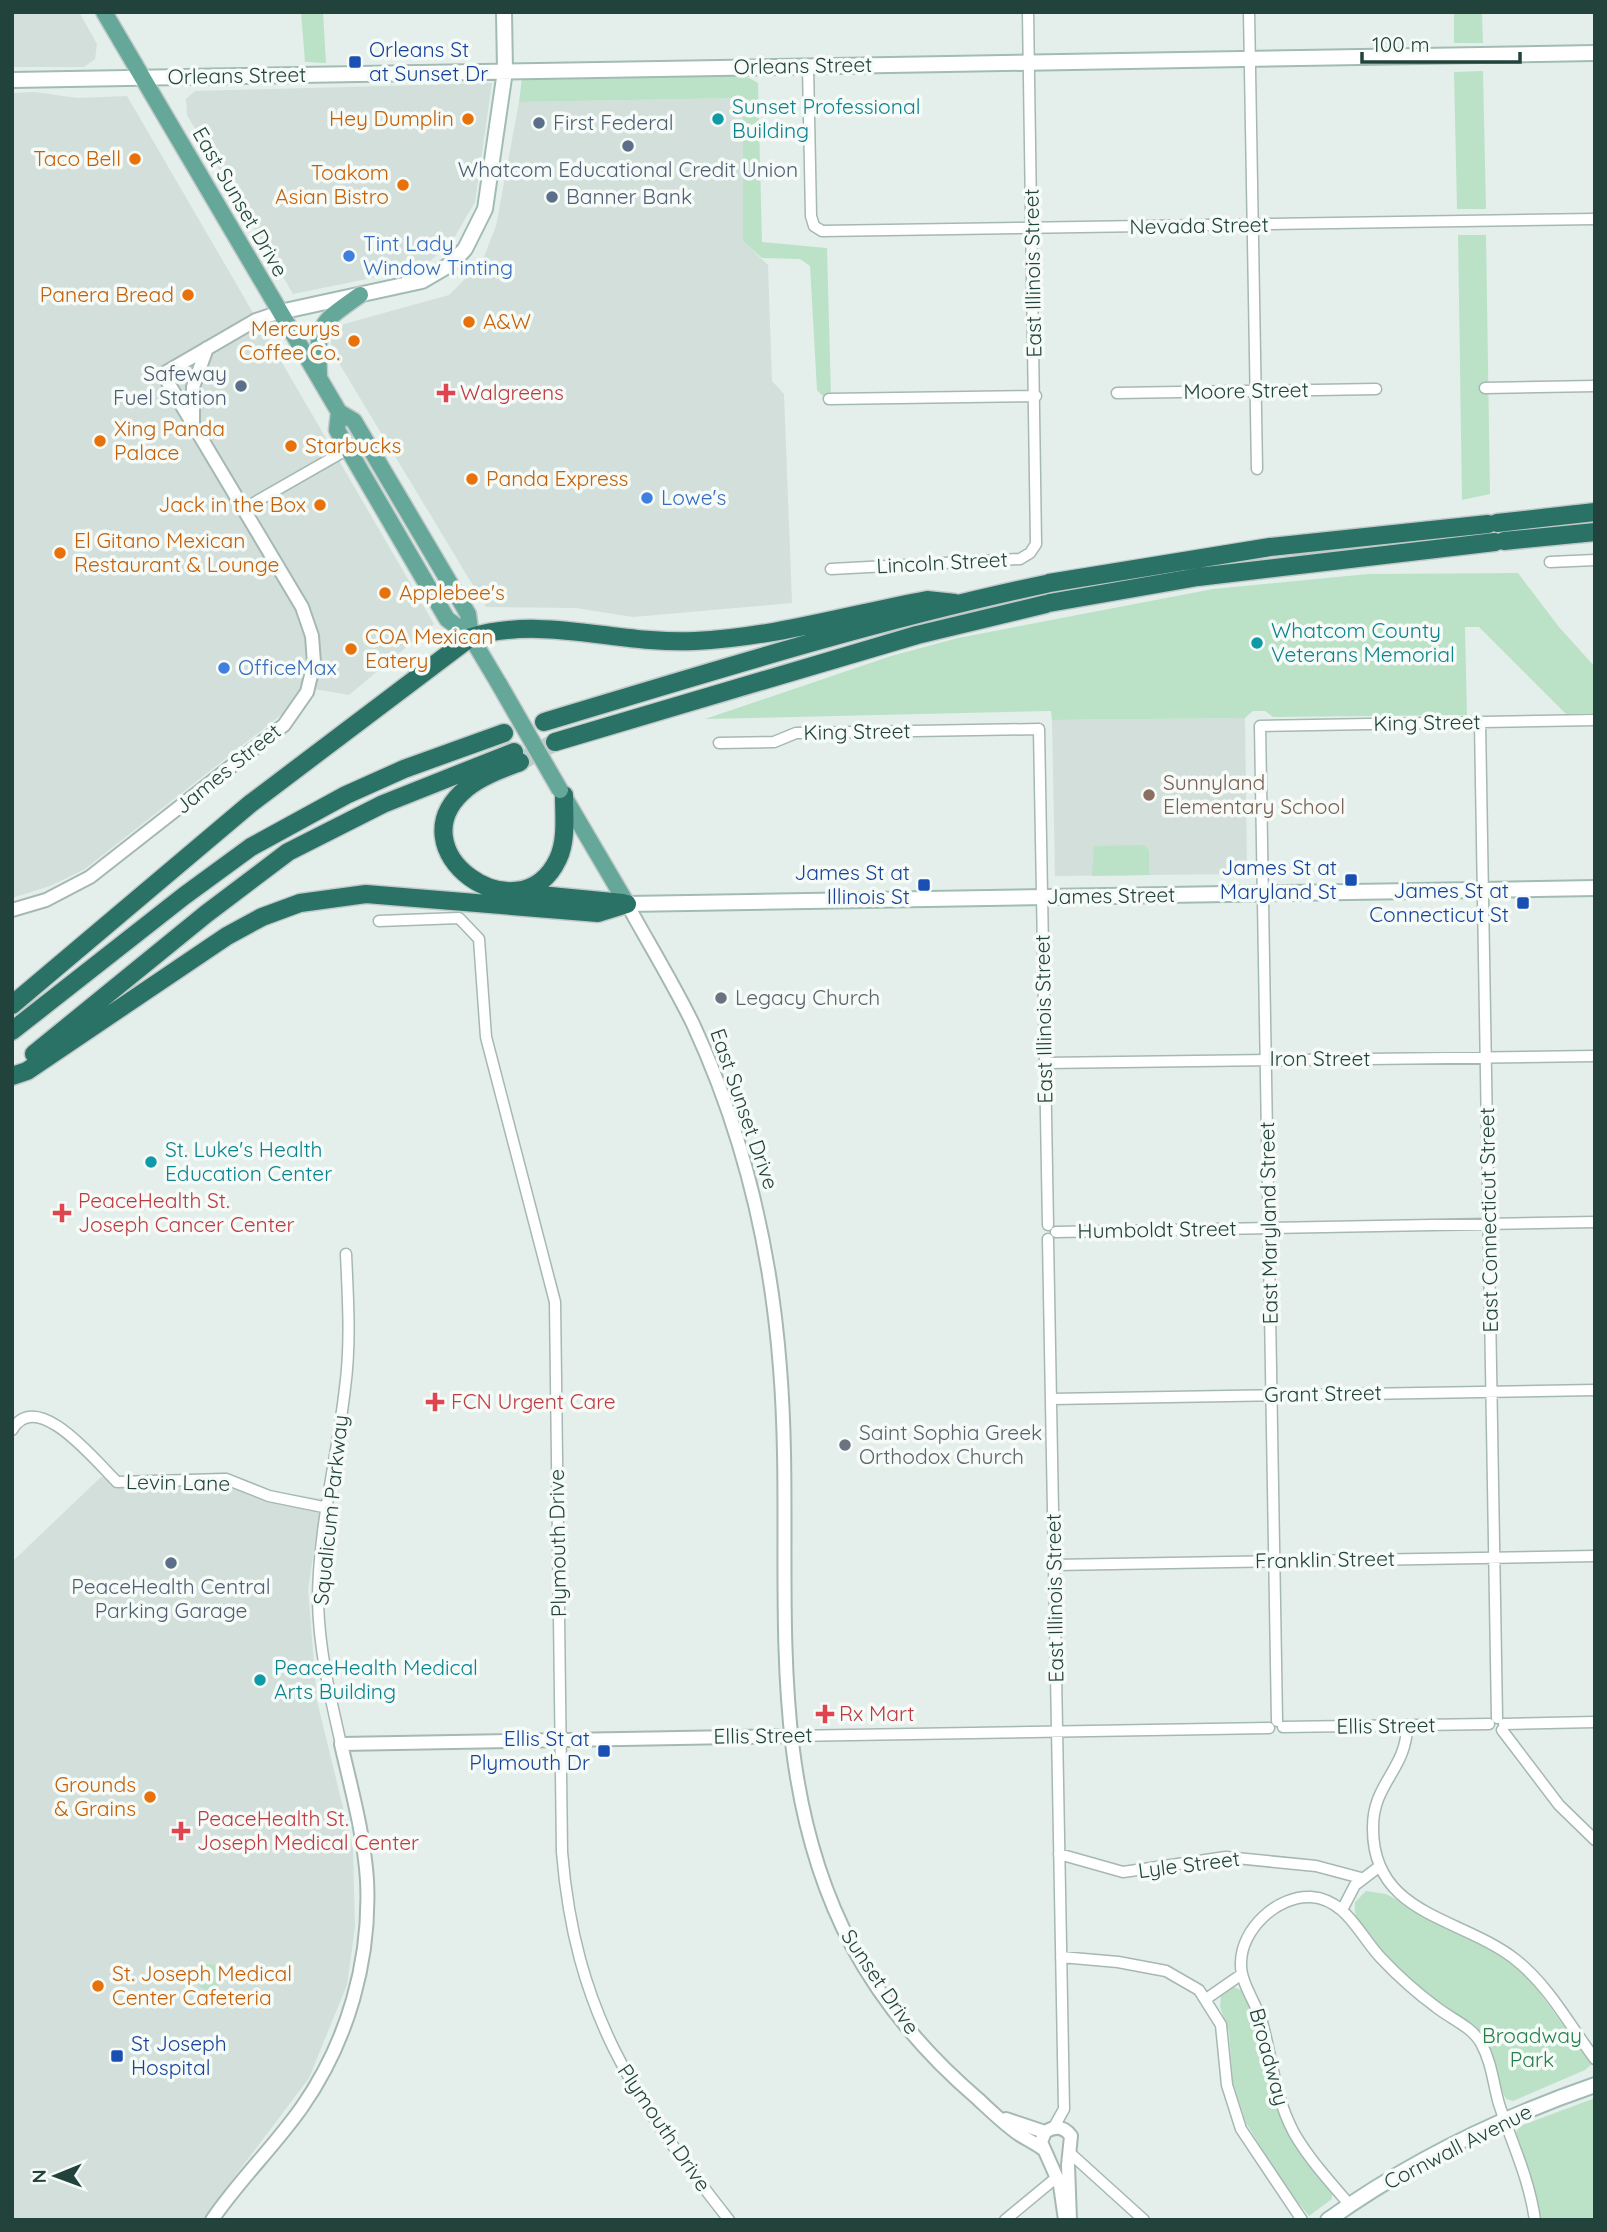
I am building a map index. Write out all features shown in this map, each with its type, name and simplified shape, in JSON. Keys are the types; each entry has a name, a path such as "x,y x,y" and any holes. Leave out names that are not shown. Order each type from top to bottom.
{"highway":[{"path":"544,722 955,603 1047,583 1270,547 1595,512"},
{"path":"555,742 917,635 1048,604 1223,573 1595,532"},
{"path":"12,1005 250,804 471,637 492,631 529,628 695,641 743,636 927,600 955,603"},
{"path":"12,1031 251,847 346,795 404,769 503,733"},
{"path":"12,1074 206,914 288,852 383,804 517,757 467,789 453,804 444,840 449,858 473,881 506,892 627,904"},
{"path":"506,892 536,883 558,860 564,838 562,793"},
{"path":"12,1074 27,1071 228,936 262,917 300,903 342,895 391,894 598,914 627,904"}],"main road":[{"name":"East Sunset Drive","path":"104,12 339,412 354,421 468,614 471,637 627,904"},
{"path":"280,312 430,278 465,249 485,209 505,71 504,12"},
{"name":"Orleans Street","path":"12,80 1595,53"},
{"path":"319,378 317,341 321,328 329,318 360,295"},
{"name":"East Sunset Drive","path":"339,412 337,430 450,623 471,637"},
{"name":"James Street","path":"627,904 1595,888"},
{"name":"Cornwall Avenue","path":"1328,2220 1349,2204 1435,2155 1506,2121 1595,2085"}],"street":[{"name":"East Illinois Street","path":"1028,12 1038,534"},
{"path":"1249,12 1257,469"},
{"name":"Nevada Street","path":"808,66 811,216 814,226 827,232 1595,219"},
{"path":"192,426 193,387 207,348 256,320 280,312"},
{"name":"James Street","path":"12,910 46,901 90,877 284,725 300,705 312,676 312,636 302,607 205,440 192,426 163,374 207,348"},
{"path":"1485,387 1595,386"},
{"name":"Moore Street","path":"1117,394 1376,389"},
{"path":"829,399 1036,396"},
{"path":"245,508 348,449"},
{"name":"Lincoln Street","path":"831,569 1020,559 1030,553 1038,534"},
{"path":"1550,562 1595,560"},
{"name":"King Street","path":"1260,726 1595,720"},
{"name":"East Connecticut Street","path":"1480,722 1498,1724"},
{"name":"East Maryland Street","path":"1260,726 1276,1725"},
{"name":"East Illinois Street","path":"1039,729 1051,1232 1051,1399 1064,2109 1049,2130"},
{"name":"King Street","path":"719,743 774,742 796,733 1039,729"},
{"name":"East Sunset Drive","path":"627,904 692,1022 712,1070 742,1152 764,1248 776,1323 782,1394 789,1736"},
{"name":"Plymouth Drive","path":"379,921 459,918 479,939 486,1037 555,1303 562,1852 578,1952 597,2015 634,2090 672,2147 729,2220"},
{"name":"Iron Street","path":"1045,1063 1595,1056"},
{"name":"Humboldt Street","path":"1051,1232 1595,1223"},
{"name":"Squalicum Parkway","path":"212,2220 304,2104 330,2059 353,1999 365,1941 367,1880 361,1835 322,1653 319,1618 319,1581 345,1386 348,1329 346,1254"},
{"name":"Grant Street","path":"1051,1399 1595,1390"},
{"name":"Levin Lane","path":"12,1430 15,1424 29,1417 46,1418 76,1439 117,1482 226,1479 269,1496 328,1508"},
{"name":"Franklin Street","path":"1054,1564 1595,1556"},
{"name":"Ellis Street","path":"341,1744 1276,1725 1595,1722"},
{"path":"1498,1724 1559,1805 1595,1840"},
{"path":"1407,1725 1406,1747 1382,1788 1373,1816 1373,1840 1380,1866 1391,1886 1415,1906 1487,1941 1527,1969 1595,2059"},
{"name":"Sunset Drive","path":"789,1736 812,1849 828,1896 854,1951 917,2039 999,2117 1043,2150"},
{"name":"Lyle Street","path":"1059,1854 1123,1872 1226,1857 1316,1866 1361,1878"},
{"path":"1342,1910 1361,1878 1380,1866"},
{"path":"1206,1999 1242,1974 1242,1952 1252,1931 1263,1917 1282,1903 1314,1897 1342,1910 1387,1964 1478,2038 1491,2065 1506,2121 1528,2179 1535,2220"},
{"name":"Broadway","path":"1061,1957 1118,1962 1166,1971 1192,1984 1206,1999 1222,2030 1227,2085 1238,2122 1259,2159 1302,2220"},
{"name":"Broadway","path":"1242,1974 1261,2022 1272,2078 1286,2117 1307,2152 1349,2204"},
{"name":"Sunset Drive","path":"999,2117 1049,2130"},
{"path":"1062,2184 1071,2154 1071,2137 1064,2129 1049,2130 1043,2150 1062,2184 1067,2220"},
{"path":"1071,2154 1144,2220"},
{"path":"1005,2220 1036,2194 1062,2184"}],"shaded area":[{"path":"12,12 79,12 97,44 95,59 84,67 12,67"},
{"path":"492,83 475,202 450,245 421,268 293,294 187,115 186,99 195,91"},
{"path":"35,92 77,98 127,96 434,624 349,695 314,689 85,869 50,886 12,898 12,93"},
{"path":"743,98 743,241 768,265 772,381 784,394 792,603 633,617 576,608 486,607 331,350 331,334 344,324 449,295 482,262 496,226 519,102"},
{"name":"Sunnyland Elementary School","path":"1245,718 1247,870 1242,874 1055,876 1052,720"},
{"name":"PeaceHealth St. Joseph Medical Center","path":"227,1472 273,1491 322,1499 308,1589 317,1701 353,1848 355,1927 347,1985 309,2078 202,2220 12,2220 12,1562 101,1477"}],"green space":[{"path":"301,12 323,12 326,63 305,62"},
{"path":"1454,12 1482,12 1483,43 1454,43"},
{"path":"1483,71 1486,209 1457,209 1454,72"},
{"path":"742,74 758,83 762,242 827,248 831,396 823,396 817,390 810,266 800,259 762,258 743,241 743,98 519,102 522,78"},
{"path":"1458,235 1486,235 1490,494 1462,500"},
{"path":"1518,573 1559,627 1595,667 1595,713 1566,714 1479,627 1465,627 1467,715 1273,717 1265,711 1253,711 1245,718 1052,720 1051,711 705,719 891,656 958,638 1213,589 1368,574"},
{"path":"1144,845 1149,850 1149,875 1092,876 1094,846"},
{"name":"Broadway Park","path":"1366,1891 1386,1894 1489,1948 1525,1973 1592,2064 1585,2070 1513,2101 1506,2099 1492,2055 1476,2033 1410,1980 1369,1942 1358,1922 1355,1902"},
{"path":"209,1964 218,1968 222,1977 218,1986 209,1990 200,1986 196,1977 200,1968"},
{"path":"1234,1987 1243,1991 1252,2011 1270,2091 1283,2123 1300,2153 1332,2192 1332,2199 1309,2216 1284,2185 1246,2123 1233,2082 1229,2032 1220,2007 1221,1996"},
{"name":"Broadway Park","path":"1595,2098 1595,2220 1539,2220 1531,2176 1516,2132 1520,2126"}],"tunnel":[{"path":"520,762 555,742"}],"place":[{"name":"Orleans St at Sunset Dr","path":"355,62"},
{"name":"Hey Dumplin","path":"468,119"},
{"name":"Sunset Professional Building","path":"718,119"},
{"name":"First Federal","path":"539,123"},
{"name":"Whatcom Educational Credit Union","path":"628,146"},
{"name":"Taco Bell","path":"135,159"},
{"name":"Toakom Asian Bistro","path":"403,185"},
{"name":"Banner Bank","path":"552,197"},
{"name":"Tint Lady Window Tinting","path":"349,256"},
{"name":"Panera Bread","path":"188,295"},
{"name":"A&W","path":"469,322"},
{"name":"Mercurys Coffee Co.","path":"354,341"},
{"name":"Safeway Fuel Station","path":"241,386"},
{"name":"Walgreens","path":"446,393"},
{"name":"Xing Panda Palace","path":"100,441"},
{"name":"Starbucks","path":"291,446"},
{"name":"Panda Express","path":"472,479"},
{"name":"Lowe's","path":"647,498"},
{"name":"Jack in the Box","path":"320,505"},
{"name":"El Gitano Mexican Restaurant & Lounge","path":"60,553"},
{"name":"Applebee's","path":"385,593"},
{"name":"Whatcom County Veterans Memorial","path":"1257,643"},
{"name":"COA Mexican Eatery","path":"351,649"},
{"name":"OfficeMax","path":"224,668"},
{"name":"Sunnyland Elementary School","path":"1149,795"},
{"name":"James St at Maryland St","path":"1351,880"},
{"name":"James St at Illinois St","path":"924,885"},
{"name":"James St at Connecticut St","path":"1523,903"},
{"name":"Legacy Church","path":"721,998"},
{"name":"St. Luke's Health Education Center","path":"151,1162"},
{"name":"PeaceHealth St. Joseph Cancer Center","path":"62,1213"},
{"name":"FCN Urgent Care","path":"435,1402"},
{"name":"Saint Sophia Greek Orthodox Church","path":"845,1445"},
{"name":"PeaceHealth Central Parking Garage","path":"171,1563"},
{"name":"PeaceHealth Medical Arts Building","path":"260,1680"},
{"name":"Rx Mart","path":"825,1714"},
{"name":"Ellis St at Plymouth Dr","path":"604,1751"},
{"name":"Grounds & Grains","path":"150,1797"},
{"name":"PeaceHealth St. Joseph Medical Center","path":"181,1831"},
{"name":"St. Joseph Medical Center Cafeteria","path":"98,1986"},
{"name":"St Joseph Hospital","path":"117,2056"}]}
